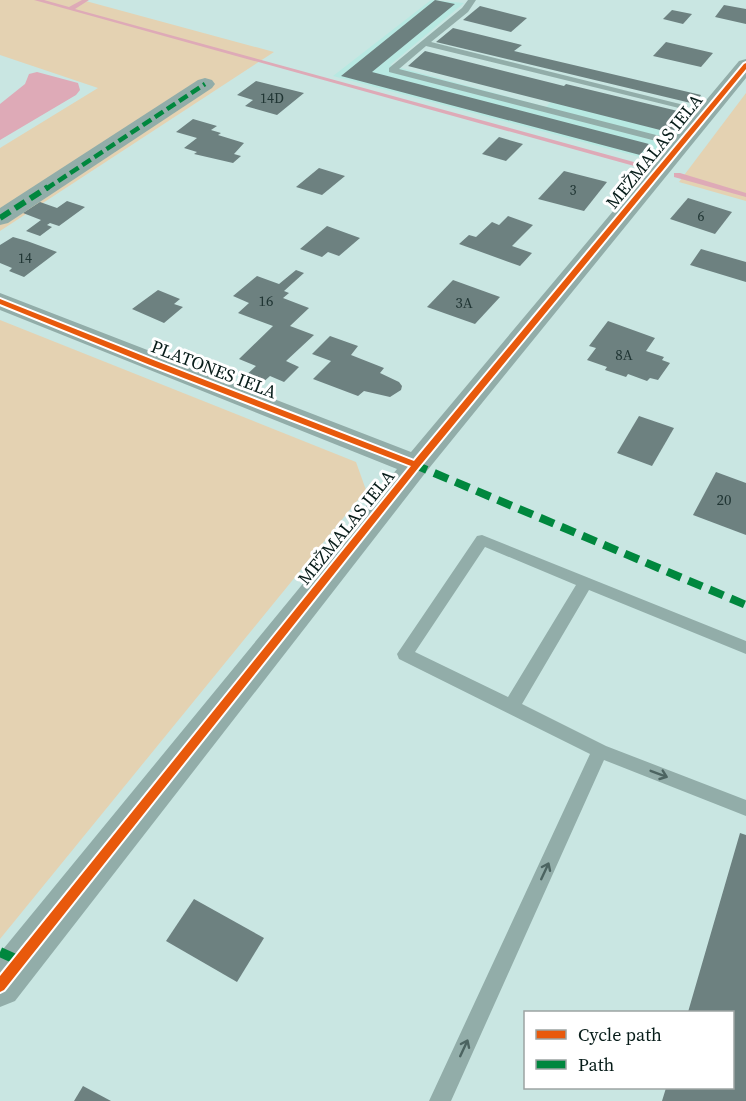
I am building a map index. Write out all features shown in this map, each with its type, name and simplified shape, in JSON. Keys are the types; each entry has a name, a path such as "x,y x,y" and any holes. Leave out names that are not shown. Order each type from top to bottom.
{"street":[{"name":"MEŽMALAS IELA","path":"0,986 416,465 746,65"},
{"path":"0,218 205,84"},
{"name":"PLATONES IELA","path":"0,301 164,368 416,465"}],"lane":[{"path":"472,0 465,10 392,70 660,139"},
{"path":"424,43 683,106"},
{"path":"746,648 482,540 405,654 600,751 746,808"},
{"path":"511,706 585,583"},
{"path":"440,1101 600,751"}],"shaded area":[{"path":"0,0 82,0 274,52 0,231 0,148 98,88 0,55"},
{"path":"431,0 464,3 390,65 546,107 560,92 683,122 651,160 333,76"},
{"path":"37,72 78,83 80,90 76,95 0,140 0,104 25,84 29,74"},
{"path":"746,93 746,201 679,182"},
{"path":"0,320 356,462 366,490 0,939"}],"building":[{"path":"435,0 455,4 372,72 649,144 640,155 341,76"},
{"path":"724,5 746,9 746,24 715,17"},
{"path":"480,6 527,18 511,32 463,20"},
{"path":"672,10 692,14 683,24 663,19"},
{"path":"453,28 522,45 514,51 701,95 695,104 436,42"},
{"path":"666,42 713,53 701,67 653,56"},
{"path":"425,51 564,86 566,84 686,113 672,133 408,66"},
{"path":"256,81 304,93 277,115 245,106 253,100 237,95"},
{"path":"193,119 217,126 211,130 221,133 218,135 244,143 234,154 241,156 233,163 194,154 197,152 184,148 197,138 176,132"},
{"path":"499,137 523,144 506,161 482,154"},
{"path":"319,168 345,176 322,195 296,187"},
{"path":"564,171 607,182 584,211 538,199"},
{"path":"688,198 732,212 715,234 670,219"},
{"path":"67,201 85,207 59,226 50,223 47,225 52,227 40,236 26,231 41,220 23,213 40,202 57,208"},
{"path":"508,216 533,225 512,246 532,253 520,266 459,244 469,235 476,237 492,222 499,225"},
{"path":"327,226 360,238 339,256 328,252 322,257 300,249"},
{"path":"13,237 57,252 24,277 9,271 12,268 0,263 0,245"},
{"path":"701,249 746,262 746,282 690,265"},
{"path":"296,270 304,273 284,291 289,293 283,298 309,308 290,326 314,335 286,361 299,367 284,382 270,376 260,385 243,378 256,366 239,359 273,326 238,313 249,303 233,296 257,276 279,284"},
{"path":"453,280 500,297 475,324 427,307"},
{"path":"158,290 180,299 174,304 183,307 164,323 132,309"},
{"path":"608,321 655,338 646,351 664,357 662,360 670,363 658,380 650,378 647,381 628,374 626,377 605,370 607,367 587,360 596,348 589,346"},
{"path":"330,336 358,346 351,355 384,368 380,373 399,382 402,386 401,390 390,397 364,391 358,396 313,379 331,361 312,354"},
{"path":"639,416 674,428 652,466 617,453"},
{"path":"716,472 746,483 746,535 693,515"},
{"path":"740,833 746,835 746,1101 662,1101 666,1089 734,1089 734,1011 688,1011"},
{"path":"194,899 264,938 237,982 166,941"},
{"path":"83,1086 111,1101 74,1101"}],"waterway":[{"path":"37,0 648,167"},
{"path":"70,9 86,0"},
{"path":"677,175 746,195"}],"marked path":[{"path":"0,218 205,84"},
{"path":"413,464 746,605"},
{"path":"0,952 20,961"}],"cycle path":[{"path":"0,986 416,465 746,65"},
{"path":"0,301 416,465"}]}
